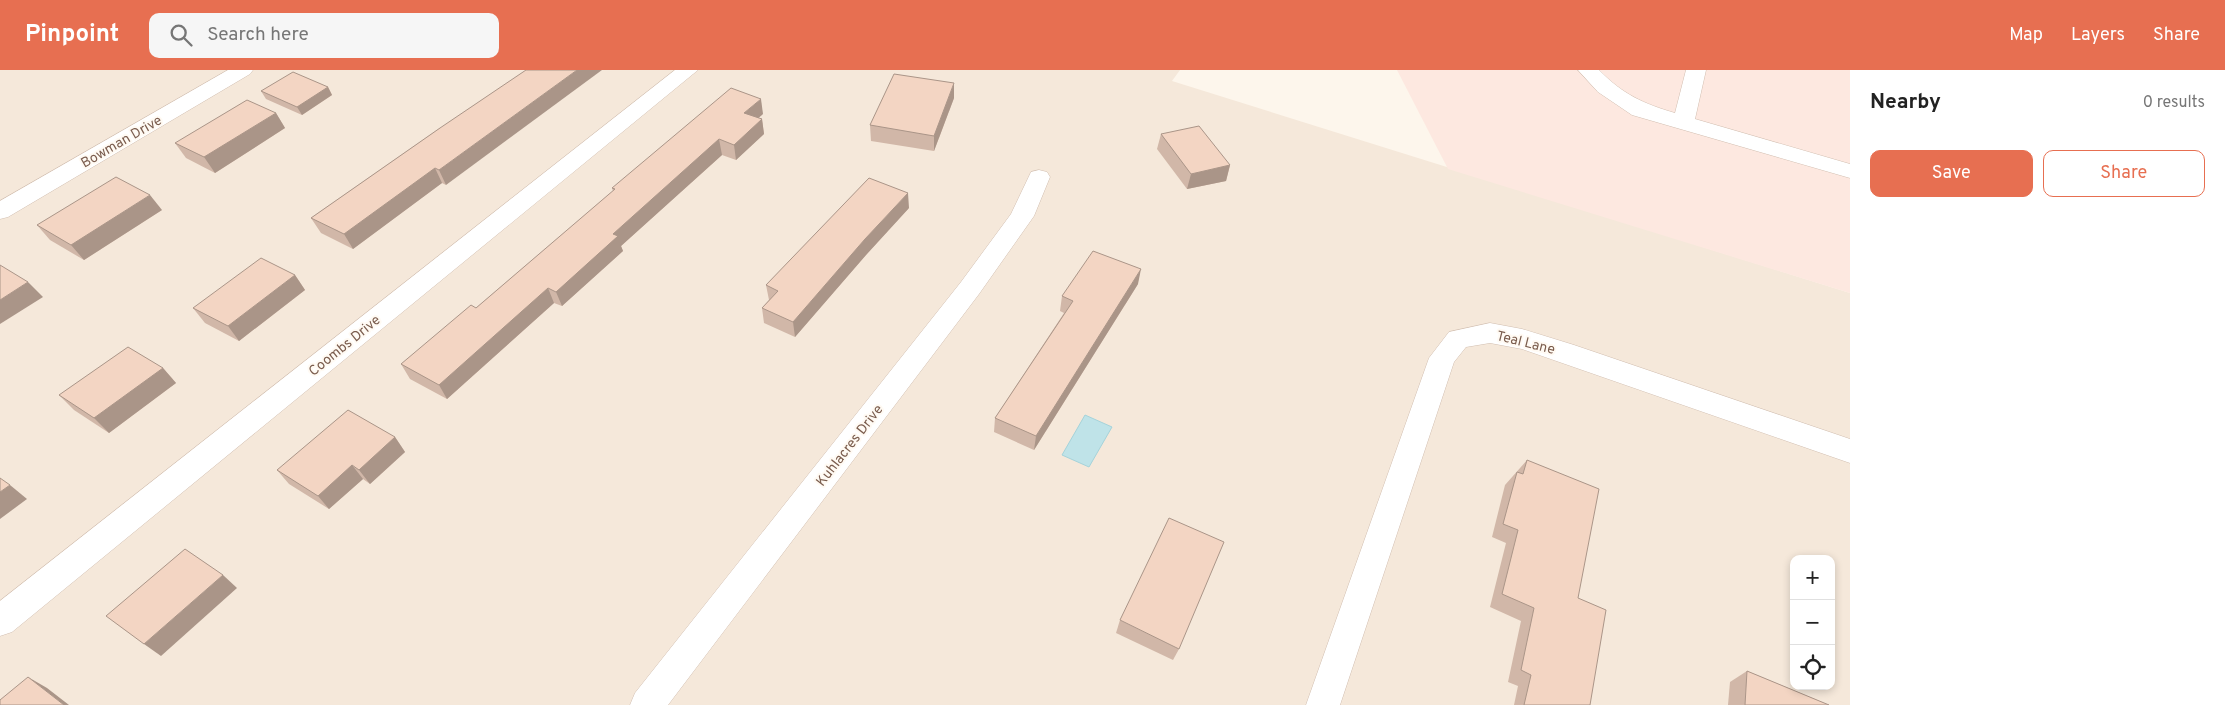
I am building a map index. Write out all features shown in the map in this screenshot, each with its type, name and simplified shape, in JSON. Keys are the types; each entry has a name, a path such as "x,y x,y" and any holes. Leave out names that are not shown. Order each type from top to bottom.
{"street":[{"name":"Bowman Drive","path":"0,211 243,70"},
{"name":"Coombs Drive","path":"0,620 688,70"},
{"path":"1588,70 1605,88 1640,110 1850,172"},
{"path":"1683,123 1696,70"},
{"name":"Kuhlacres Drive","path":"647,705 970,288 1022,216 1039,177"},
{"name":"Teal Lane","path":"1323,705 1442,358 1458,339 1490,333 1522,339 1565,352 1850,451"}],"shaded area":[{"path":"0,70 1180,70 1172,81 1850,293 1850,705 0,705"},
{"path":"1397,70 1850,70 1850,293 1448,169"}],"water":[{"path":"1085,415 1112,427 1089,467 1062,455"}],"building":[{"path":"526,70 577,70 439,170 435,168 344,234 311,218 440,128"},
{"path":"293,72 328,87 297,107 261,91"},
{"path":"894,74 954,83 934,136 870,125"},
{"path":"731,88 761,99 744,113 762,119 734,145 719,139 613,234 618,236 556,292 548,288 439,385 401,364 471,305 476,308 615,189 612,188"},
{"path":"247,100 276,113 204,157 175,143"},
{"path":"1199,126 1230,165 1191,174 1161,134"},
{"path":"116,177 150,195 71,245 37,225"},
{"path":"869,178 908,193 793,322 762,308 778,291 766,285"},
{"path":"1093,251 1141,269 1036,436 995,418 1073,301 1062,296"},
{"path":"261,258 295,275 228,326 193,308"},
{"path":"0,265 28,282 0,300"},
{"path":"128,347 163,368 94,418 59,395"},
{"path":"348,410 395,437 359,470 352,465 318,496 277,470"},
{"path":"1527,460 1599,489 1578,598 1606,610 1590,705 1524,705 1531,675 1521,670 1534,608 1502,594 1518,530 1503,524 1517,472 1523,474"},
{"path":"0,478 10,485 0,492"},
{"path":"1169,518 1224,542 1179,649 1120,620"},
{"path":"185,549 223,575 144,644 106,616"},
{"path":"1747,671 1829,705 1745,705"},
{"path":"28,677 64,705 0,705 0,700"}]}
